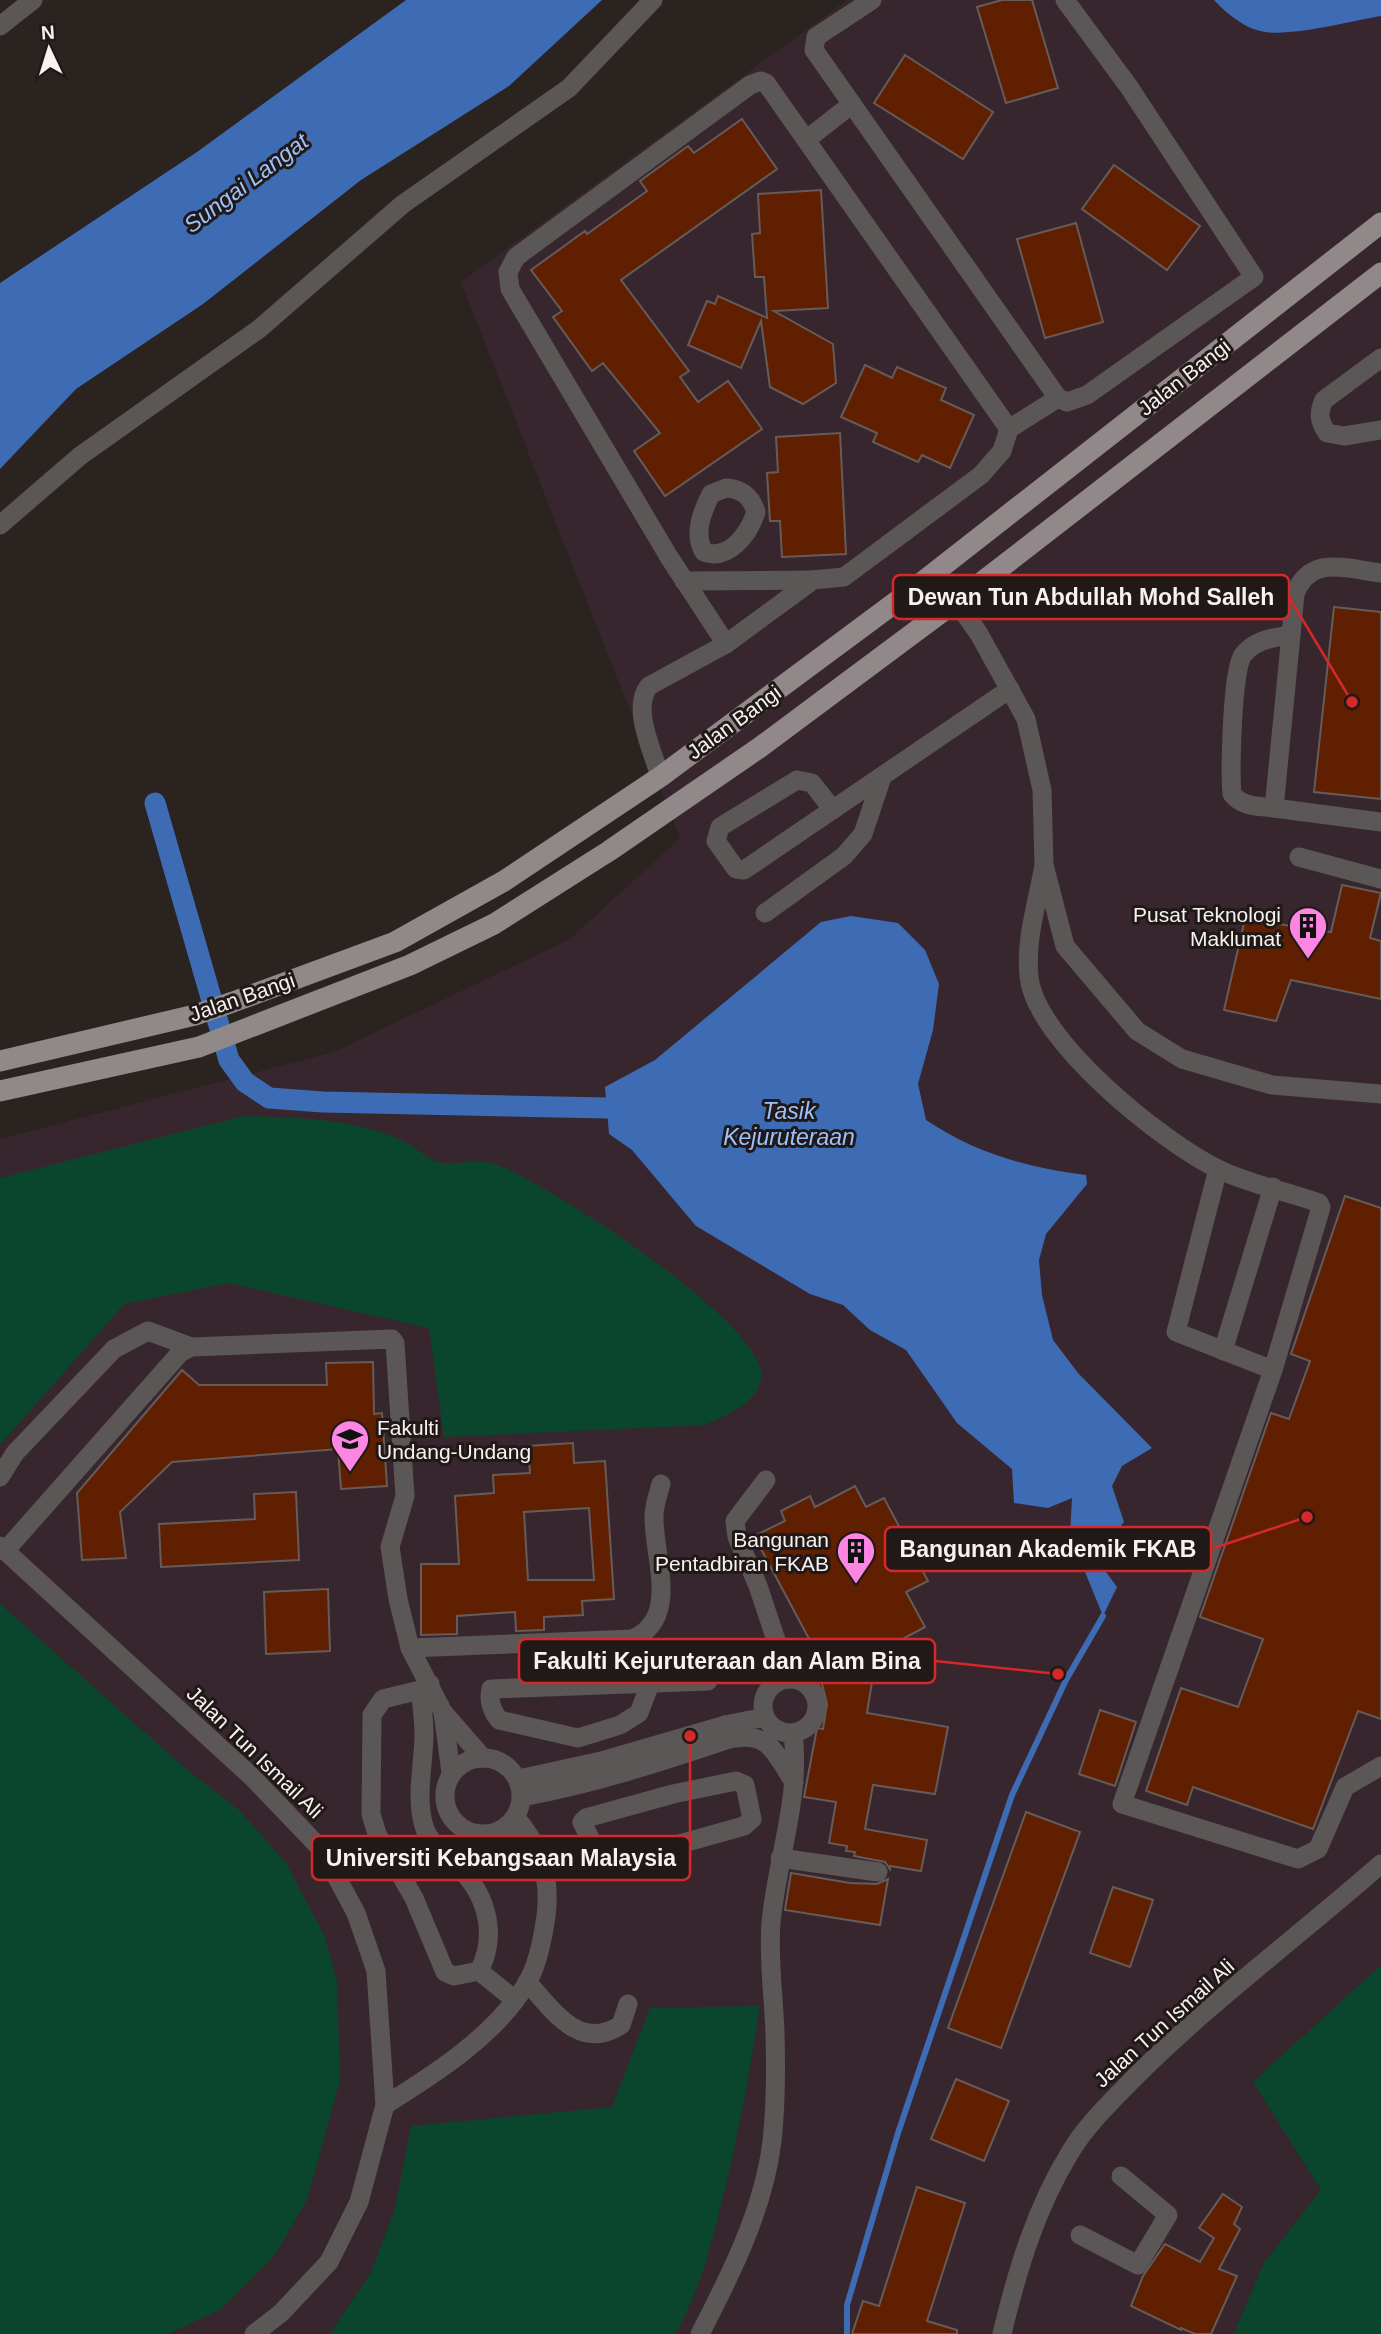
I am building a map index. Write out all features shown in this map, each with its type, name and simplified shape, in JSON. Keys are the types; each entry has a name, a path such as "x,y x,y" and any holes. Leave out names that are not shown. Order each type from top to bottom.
{"main road":[{"name":"Jalan Bangi","path":"0,1061 195,1015 233,1002 395,942 504,881 660,777 936,572 1381,223"},
{"name":"Jalan Bangi","path":"0,1091 199,1047 410,965 494,924 609,851 759,748 956,602 1381,273"}],"street":[{"path":"0,26 33,0"},
{"path":"0,525 80,456 259,329 403,204 569,88 653,0"},
{"path":"872,0 814,41 816,55 1058,398 1067,402 1087,396 1254,277 1129,87 1065,0"},
{"path":"726,644 684,581 510,289 508,272 516,257 755,82 766,83 1009,429"},
{"path":"806,140 852,104"},
{"path":"1381,358 1324,400 1320,410 1320,422 1327,433 1344,436 1381,430"},
{"path":"684,581 813,580 844,577 981,475 1002,452 1009,429 1058,398"},
{"path":"684,581 704,552"},
{"path":"1274,808 1295,594 1300,582 1310,571 1324,567 1381,573"},
{"path":"936,572 996,663 1026,719 1041,790 1044,865 1065,946 1137,1031 1182,1059 1272,1085 1381,1094"},
{"path":"660,777 641,707 642,695 649,686 726,644 813,580"},
{"path":"1291,635 1268,638 1253,645 1237,664 1232,794 1238,801 1246,804 1381,822"},
{"path":"834,810 812,783 797,780 720,827 716,841 736,869 744,870 834,810 1010,689"},
{"path":"765,913 844,856 863,834 881,777"},
{"path":"1299,858 1381,879"},
{"path":"1044,865 1029,947 1029,976 1035,1002 1055,1034 1140,1119 1218,1169 1319,1203 1321,1213 1273,1370 1122,1804 1298,1859 1318,1849 1345,1787 1381,1766"},
{"path":"1218,1169 1204,1231 1175,1326 1181,1336 1273,1370"},
{"path":"1223,1351 1273,1186"},
{"path":"0,1477 15,1453 114,1349 148,1331 191,1347 386,1338 395,1343 405,1496 390,1548 410,1647 425,1687 483,1758"},
{"path":"2,1549 180,1353 191,1347"},
{"path":"766,1480 735,1521 737,1537 758,1586 789,1679"},
{"path":"410,1647 632,1639 645,1633 660,1610 653,1514 661,1484"},
{"name":"Jalan Tun Ismail Ali","path":"2,1549 223,1749 322,1850 356,1913 376,1971 385,2105 359,2202 329,2262 281,2313 254,2334"},
{"path":"789,1679 803,1682 813,1691 818,1704 815,1717 806,1728 793,1733 777,1729 765,1717 763,1704 767,1692 776,1682 789,1679"},
{"path":"650,1684 639,1713 620,1725 578,1738 499,1720 492,1707 491,1689 708,1681"},
{"path":"425,1687 383,1699 372,1715 371,1814 377,1834 414,1898 445,1972 454,1976 480,1970"},
{"path":"425,1687 421,1779 424,1826 436,1847 464,1872 478,1892 489,1926 486,1958 480,1970"},
{"path":"443,1712 451,1773 446,1786 445,1804 452,1820 466,1831 483,1836 500,1831 516,1818 521,1788 505,1764 483,1758 467,1761 451,1773"},
{"path":"521,1788 660,1755 765,1717"},
{"path":"727,1732 759,1737 773,1750 794,1782"},
{"path":"700,2334 731,2275 758,2199 772,2142 775,2034 770,1939 780,1858 794,1782 793,1733"},
{"path":"578,1738 585,1774"},
{"path":"660,1755 673,1794"},
{"path":"736,1781 745,1784 752,1819 744,1826 608,1864 601,1861 583,1819 673,1794 736,1781"},
{"path":"385,2105 434,2074 474,2043 527,1982 543,1934 548,1898 542,1854 516,1818"},
{"path":"500,1831 515,1845 542,1854"},
{"path":"780,1858 878,1872"},
{"name":"Jalan Tun Ismail Ali","path":"1002,2334 1023,2257 1045,2200 1071,2150 1101,2112 1163,2049 1381,1864"},
{"path":"480,1970 514,1999"},
{"path":"527,1982 565,2023 578,2032 606,2035 621,2025 628,2004"},
{"path":"1080,2235 1138,2264 1168,2215 1121,2176"}],"shaded area":[{"path":"847,0 1381,0 1381,2334 0,2334 0,1139 334,1052 570,939 680,838 461,282"}],"green space":[{"path":"244,1116 324,1120 363,1127 406,1142 437,1162 488,1162 521,1176 603,1226 695,1293 731,1326 755,1356 761,1380 758,1389 746,1403 705,1425 444,1437 429,1328 229,1283 124,1304 0,1445 0,1178"},
{"path":"0,1604 185,1768 240,1811 286,1863 325,1937 337,1981 340,2080 307,2200 274,2256 220,2310 167,2334 0,2334"},
{"path":"1381,1965 1381,2334 1234,2334 1264,2263 1321,2190 1253,2082"},
{"path":"760,2006 737,2136 715,2228 696,2290 675,2334 330,2334 370,2274 394,2212 411,2126 612,2107 650,2008"}],"water":[{"name":"Sungai Langat","path":"406,0 602,0 509,86 361,180 203,304 76,389 0,469 0,283 197,152"},
{"path":"1214,0 1381,0 1381,16 1302,31 1272,33 1241,23"},
{"name":"Tasik Kejuruteraan","path":"851,916 898,923 925,950 939,984 933,1030 918,1084 926,1120 964,1142 1003,1157 1043,1168 1086,1175 1087,1184 1046,1234 1039,1260 1042,1295 1053,1340 1078,1373 1152,1448 1122,1466 1112,1486 1124,1522 1114,1534 1093,1537 1092,1553 1117,1587 1103,1616 1070,1535 1072,1498 1048,1508 1014,1503 1012,1469 957,1423 906,1350 870,1330 843,1305 810,1294 696,1226 632,1150 609,1134 605,1087 655,1060 821,922"}],"building":[{"path":"1002,0 1032,0 1058,88 1006,103 977,7"},
{"path":"905,55 993,112 963,159 874,103"},
{"path":"742,119 777,169 621,280 689,371 680,377 698,402 728,381 762,429 665,496 634,451 660,433 603,363 592,371 553,317 562,311 531,270 647,191 640,181 688,146 694,153"},
{"path":"1114,165 1200,226 1167,270 1082,209"},
{"path":"821,190 828,308 774,311 833,344 836,383 803,404 770,387 761,321 741,368 688,345 707,301 715,304 718,296 767,318 764,277 755,277 752,234 760,233 758,194"},
{"path":"1076,223 1103,322 1045,338 1017,239"},
{"path":"865,365 892,378 897,367 946,388 941,400 974,415 950,468 922,455 918,462 873,442 877,433 841,417"},
{"path":"840,433 846,554 782,557 780,521 770,521 767,473 778,472 776,437"},
{"path":"1334,607 1381,612 1381,799 1314,792"},
{"name":"Pusat Teknologi Maklumat","path":"1342,885 1381,893 1370,938 1381,941 1381,999 1291,980 1276,1021 1224,1010 1245,919 1331,932"},
{"path":"1345,1196 1381,1208 1381,1719 1358,1711 1313,1829 1193,1787 1187,1805 1146,1791 1181,1688 1238,1707 1263,1639 1200,1617 1271,1413 1289,1419 1310,1361 1291,1354"},
{"path":"373,1362 374,1414 382,1413 387,1486 341,1489 338,1449 172,1462 120,1512 126,1558 82,1560 77,1493 182,1370 199,1385 327,1385 326,1363"},
{"path":"573,1443 574,1463 605,1461 614,1599 582,1601 583,1615 544,1617 544,1630 516,1631 515,1612 457,1616 457,1634 421,1635 421,1564 459,1564 455,1496 494,1493 493,1475 530,1473 528,1446","holes":["589,1508 594,1580 528,1580 524,1512"]},
{"name":"Bangunan Pentadbiran FKAB","path":"855,1486 866,1507 884,1498 928,1581 906,1592 925,1627 830,1678 754,1536 785,1521 781,1511 810,1496 815,1507"},
{"path":"296,1492 299,1560 161,1567 159,1524 255,1519 254,1494"},
{"path":"328,1589 330,1651 266,1654 264,1592"},
{"path":"836,1676 872,1682 867,1713 948,1727 935,1794 873,1785 865,1829 927,1840 921,1871 890,1866 890,1869 885,1862 854,1856 855,1852 846,1851 847,1846 829,1843 836,1802 804,1797 817,1728 823,1729 827,1704 822,1684"},
{"path":"1100,1710 1136,1722 1115,1786 1079,1774"},
{"path":"1026,1812 1080,1832 1001,2048 948,2028"},
{"path":"791,1873 850,1883 877,1884 888,1879 880,1925 785,1910"},
{"path":"1113,1887 1153,1900 1130,1967 1090,1953"},
{"path":"956,2079 1009,2101 984,2161 931,2139"},
{"path":"917,2187 965,2203 927,2321 957,2330 957,2334 852,2334 863,2301 879,2306"},
{"path":"1223,2194 1242,2207 1234,2224 1240,2229 1219,2269 1237,2276 1211,2334 1195,2334 1181,2330 1131,2306 1143,2276 1165,2244 1200,2262 1214,2238 1199,2228"}],"waterway":[{"path":"155,803 229,1060 245,1082 269,1098 323,1102 607,1108"},
{"path":"847,2334 847,2305 898,2133 1012,1795 1066,1680 1103,1616"}],"place":[{"name":"Dewan Tun Abdullah Mohd Salleh","path":"1352,702"},
{"name":"Pusat Teknologi Maklumat","path":"1308,960"},
{"name":"Fakulti Undang-Undang","path":"350,1473"},
{"name":"Bangunan Akademik FKAB","path":"1307,1517"},
{"name":"Bangunan Pentadbiran FKAB","path":"856,1585"},
{"name":"Fakulti Kejuruteraan dan Alam Bina","path":"1058,1674"},
{"name":"Universiti Kebangsaan Malaysia","path":"690,1736"}]}
